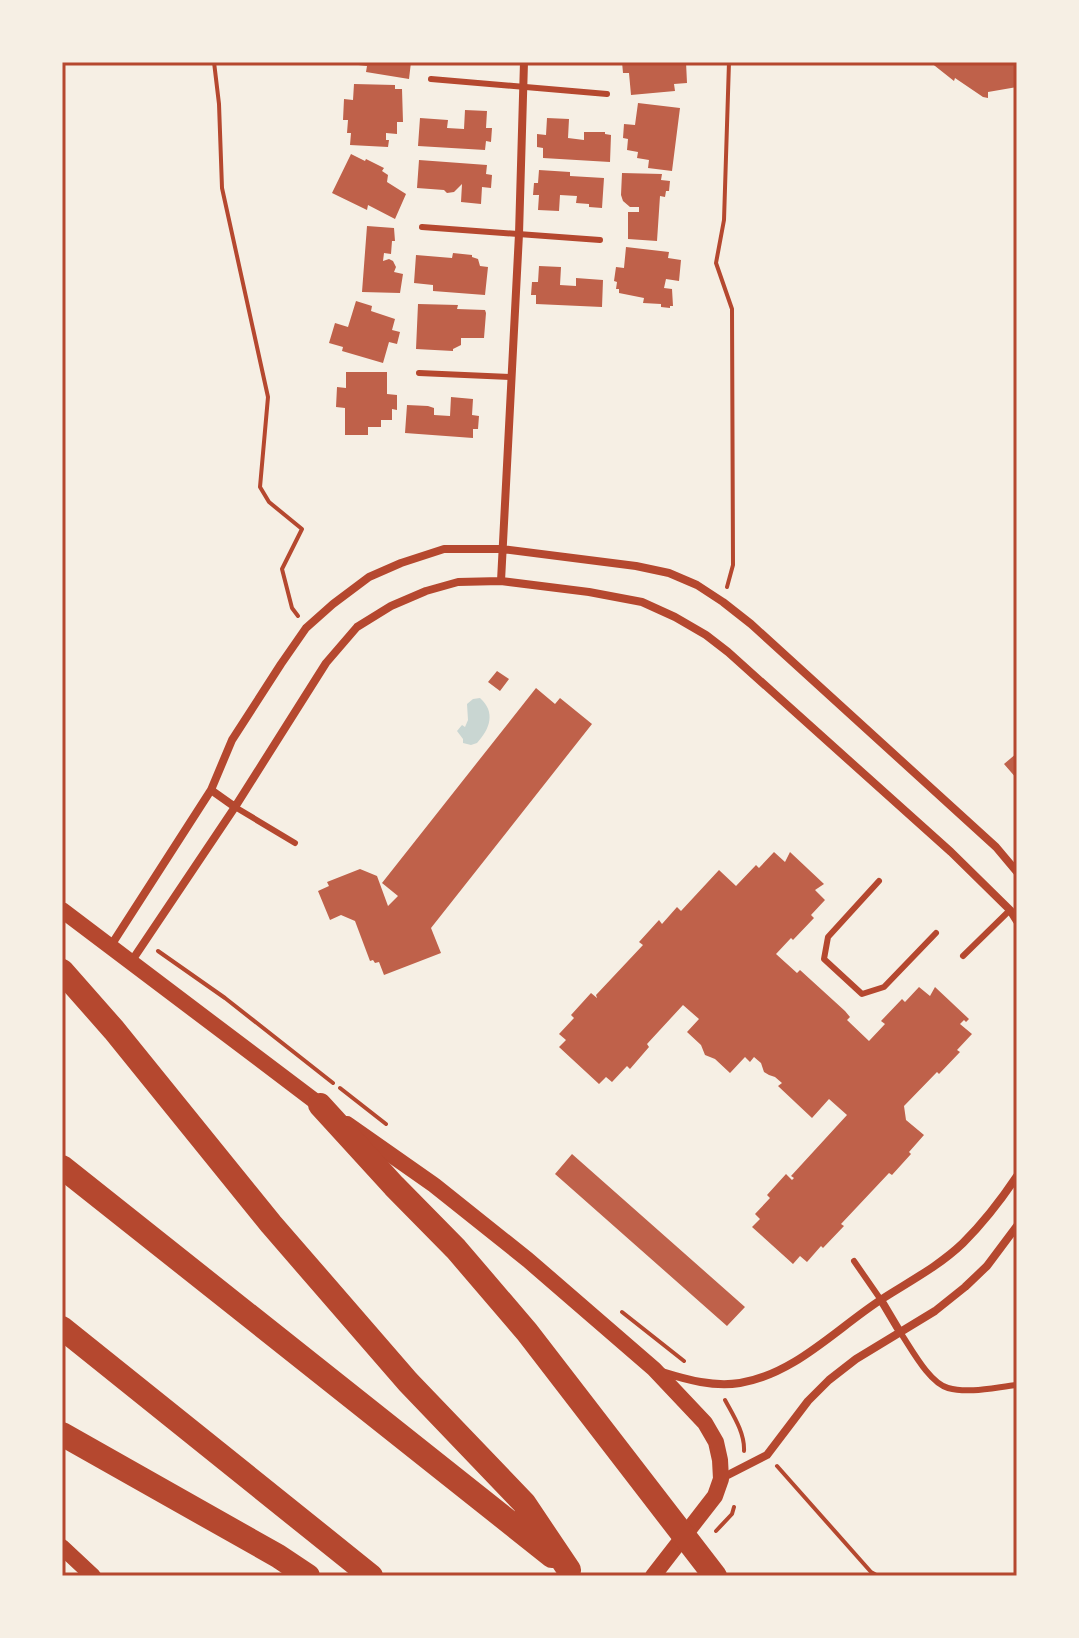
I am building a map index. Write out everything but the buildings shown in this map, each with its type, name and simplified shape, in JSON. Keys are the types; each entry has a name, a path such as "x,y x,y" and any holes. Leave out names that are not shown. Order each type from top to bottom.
{"highway":[{"path":"62,971 114,1030 271,1224 398,1371 524,1503 573,1573"},
{"path":"320,1105 456,1249 527,1332 715,1576"},
{"path":"62,1167 573,1573"},
{"path":"62,1328 371,1576"},
{"path":"62,1434 308,1576"}],"main road":[{"path":"62,910 320,1105 434,1185 528,1260 654,1369 705,1423 716,1442 721,1479 715,1496 653,1576"},
{"path":"62,1547 93,1576"}],"street":[{"path":"501,581 519,234 524,62"},
{"path":"110,947 211,790 232,740 306,628 369,577 444,549 502,549 636,566 669,573 697,585 763,635 996,847 1017,872"},
{"path":"130,963 235,807 326,663 357,627 391,606 458,582 501,581 642,602 706,635 1014,907 1017,921"},
{"path":"211,790 235,807"},
{"path":"654,1369 711,1384 740,1383 771,1375 926,1273 961,1244 1017,1176"},
{"path":"721,1479 767,1455 808,1401 829,1380 856,1359 935,1311 965,1287 987,1266 1017,1226"},
{"path":"881,1300 900,1332"}],"lane":[{"path":"431,79 607,94"},
{"path":"422,227 600,240"},
{"path":"419,373 511,377"},
{"path":"235,807 295,843"},
{"path":"879,881 828,937 824,959 862,994 884,987 936,933"},
{"path":"963,956 1014,907"},
{"path":"854,1261 881,1300"},
{"path":"900,1332 929,1374 946,1388 965,1390 1017,1385"}],"path":[{"path":"214,62 222,188 268,397 260,487 269,502 302,529 282,569 292,608 306,628"},
{"path":"723,602 733,565 732,309 716,263 724,220 729,62"},
{"path":"725,1400 745,1445"},
{"path":"767,1455 871,1572 878,1576"}],"shaded area":[{"path":"480,698 490,715 488,726 477,743 463,743 457,731 462,725 465,727 468,720 467,704"}]}
